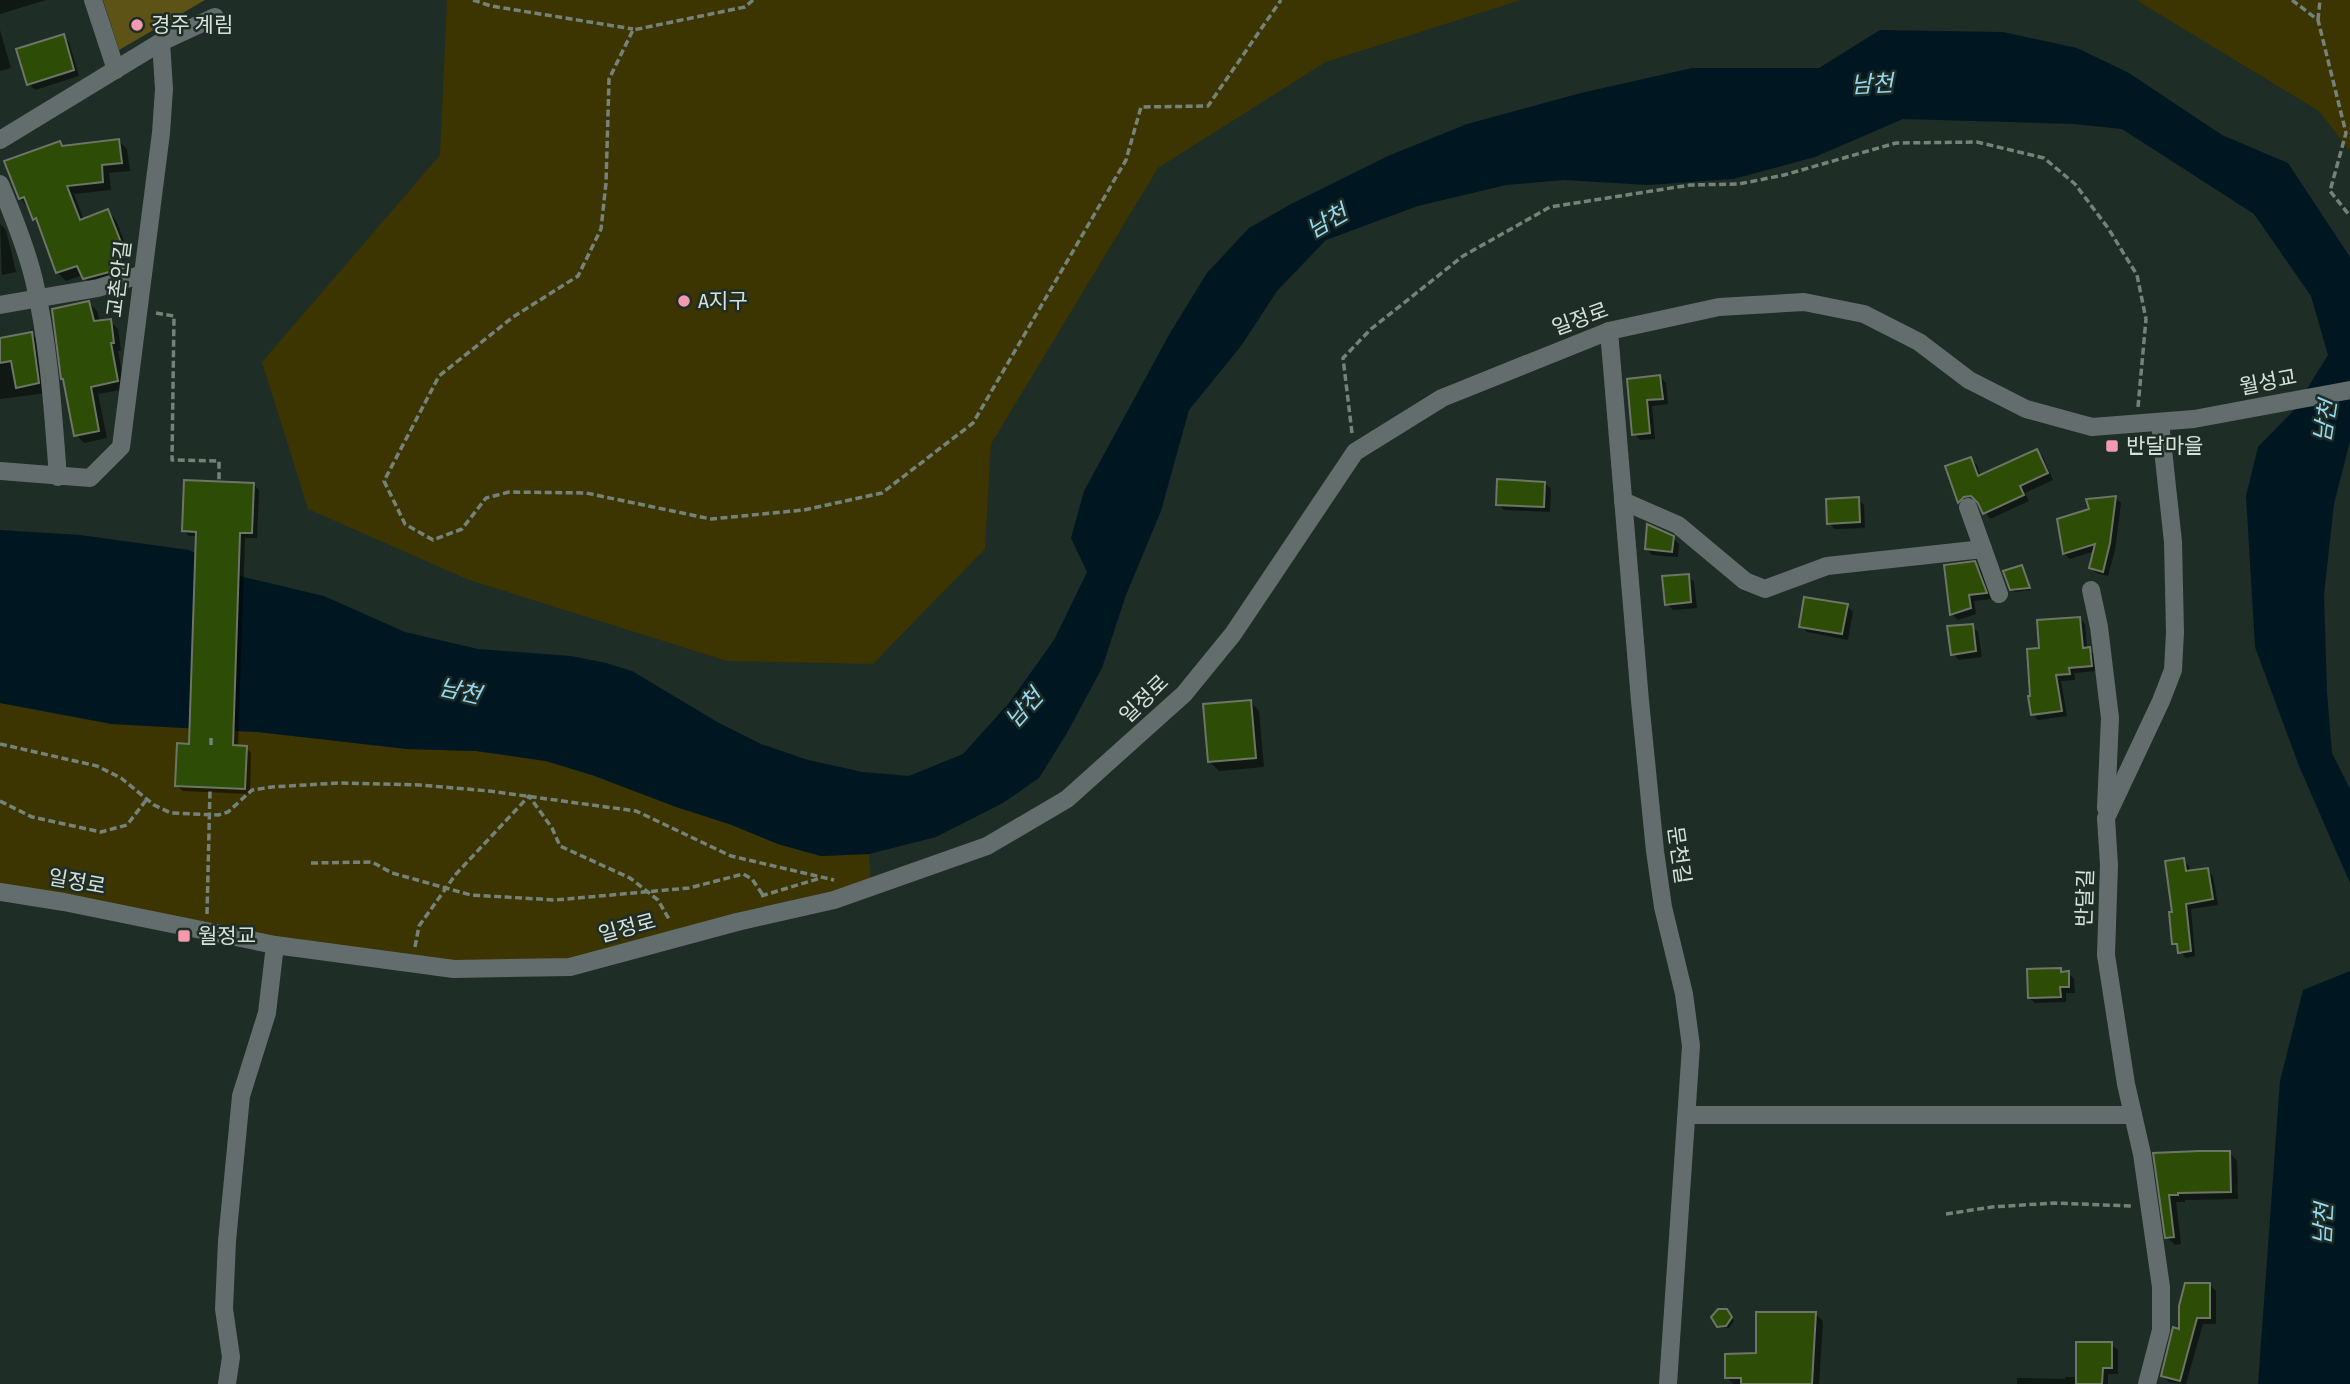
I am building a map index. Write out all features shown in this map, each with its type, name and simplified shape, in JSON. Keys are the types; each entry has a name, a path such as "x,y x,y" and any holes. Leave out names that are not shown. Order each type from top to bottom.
{"street":[{"path":"93,0 116,70"},
{"path":"0,140 161,42 215,17"},
{"name":"교촌안길","path":"0,471 90,478 121,447 161,134 164,89 161,42"},
{"path":"0,184 18,229 37,298 54,419 58,477"},
{"path":"0,305 98,288 143,274"},
{"name":"일정로","path":"0,892 207,922 275,945 454,969 570,967 737,922 834,900 987,846 1067,799 1184,694 1233,634 1355,452 1442,398 1609,331 1719,307 1804,302 1864,314 1919,342 1969,380 2026,409 2092,427 2194,419"},
{"name":"문천길","path":"1609,331 1655,851 1664,907 1684,994 1691,1046 1668,1384"},
{"name":"월성교","path":"2194,419 2350,390"},
{"name":"반달길","path":"2147,1384 2161,1330 2161,1287 2151,1207 2126,1084 2106,955 2109,865 2106,818 2173,670 2173,542 2160,422"},
{"path":"1623,501 1678,526 1745,581 1765,589 1827,566 1983,549"},
{"path":"1968,507 1999,594"},
{"path":"2091,590 2099,627 2110,718 2106,818"},
{"path":"227,1384 231,1357 224,1309 226,1241 241,1096 267,1013 275,945"},
{"path":"1687,1115 2133,1115"}],"path":[{"path":"473,0 491,6 633,30 745,7 752,0"},
{"path":"633,30 609,79 606,183 601,229 578,276 513,317 439,376 384,481 405,524 433,540 462,529 486,498 509,492 586,493 711,519 804,510 882,493 973,423 1126,160 1141,107 1208,106 1281,0"},
{"path":"2292,0 2318,20"},
{"path":"2320,0 2318,20 2346,133 2330,191 2350,216"},
{"path":"1355,452 1343,358 1371,329 1463,256 1550,207 1690,185 1739,184 1784,175 1896,144 1977,142 2043,158 2075,184 2108,228 2137,275 2146,319 2136,424"},
{"path":"138,309 174,316 172,460 219,461 219,480"},
{"path":"0,744 97,766 121,778 154,806 171,813 209,816 228,812 253,790 339,783 420,785 529,796 636,811 732,856 822,878 871,886"},
{"path":"210,790 207,922 219,916"},
{"path":"404,948 415,949 419,926 456,874 529,796"},
{"path":"529,796 552,828 560,846 630,878 658,900 672,924"},
{"path":"0,801 32,817 101,832 127,825 147,799"},
{"path":"311,863 372,862 392,873 471,895 555,900 689,888 743,874 752,879 763,895"},
{"path":"750,900 822,878"},
{"path":"1946,1214 1992,1207 2054,1203 2151,1207"}],"shaded area":[{"name":"경주 계림","path":"103,0 205,0 119,50"},
{"path":"447,0 1521,0 1326,62 1158,168 991,444 985,549 873,664 727,661 469,580 308,509 262,362 440,155"},
{"path":"2136,0 2350,0 2350,151 2319,111"},
{"path":"0,703 112,724 258,732 407,749 476,751 546,761 732,825 778,844 821,856 869,854 871,886 570,967 454,969 0,893"}],"water":[{"name":"남천","path":"1880,30 2003,32 2077,48 2129,73 2222,135 2288,163 2350,257 2350,441 2334,504 2324,595 2332,753 2350,789 2350,883 2299,766 2255,647 2246,496 2258,447 2294,410 2328,355 2311,296 2254,214 2122,129 2074,124 1903,119 1815,157 1733,179 1648,185 1564,180 1506,185 1418,206 1326,240 1277,291 1241,346 1189,410 1161,511 1126,595 1102,668 1039,778 1003,803 936,837 869,854 821,856 778,844 732,825 546,761 476,751 407,749 258,732 112,724 0,703 0,530 80,535 189,550 243,577 324,596 405,632 478,649 571,656 606,663 632,671 719,723 761,744 808,760 863,772 909,776 963,754 1009,703 1054,640 1087,572 1071,538 1084,491 1170,333 1207,273 1249,228 1388,156 1467,124 1581,93 1692,68 1819,68"},
{"name":"남천","path":"2350,971 2350,1384 2258,1384 2280,1081 2303,990"}],"building":[{"path":"64,34 74,70 27,85 16,49"},
{"path":"119,139 122,163 102,165 103,182 67,186 80,220 108,209 122,245 115,248 124,268 83,279 77,266 56,273 36,218 33,220 24,197 19,199 4,161 60,141 62,146"},
{"path":"89,301 94,321 111,319 114,343 111,343 118,381 91,387 99,431 74,436 61,379 52,309"},
{"path":"32,332 39,383 16,388 11,361 0,363 0,338"},
{"path":"1660,375 1663,399 1647,400 1650,433 1632,435 1627,379"},
{"path":"2037,449 2048,473 2020,486 2024,495 1983,514 1971,496 1964,497 1958,503 1945,466 1971,457 1978,476"},
{"path":"1497,479 1545,482 1544,507 1496,505"},
{"path":"184,480 254,483 252,533 240,533 233,745 247,746 245,789 175,786 177,743 189,744 196,532 182,531"},
{"path":"2116,496 2103,572 2089,568 2095,544 2063,554 2057,519 2089,509 2086,499"},
{"path":"1859,497 1860,522 1827,524 1826,499"},
{"path":"1647,524 1674,536 1672,552 1645,549"},
{"path":"1975,561 1987,593 1969,595 1971,608 1950,615 1944,565"},
{"path":"2022,565 2030,588 2010,590 2003,571"},
{"path":"1689,574 1691,602 1665,605 1662,576"},
{"path":"1804,597 1848,604 1842,634 1799,627"},
{"path":"2080,617 2083,648 2090,647 2092,666 2069,668 2070,674 2056,675 2062,711 2031,715 2027,649 2039,648 2037,620"},
{"path":"1973,624 1976,651 1951,655 1947,626"},
{"path":"1251,700 1256,758 1208,762 1203,704"},
{"path":"2184,858 2186,871 2208,868 2213,899 2186,904 2191,951 2178,953 2177,944 2172,944 2169,912 2172,912 2165,861"},
{"path":"2061,968 2061,972 2069,971 2069,987 2060,987 2061,997 2028,998 2027,969"},
{"path":"2230,1151 2231,1192 2169,1195 2174,1237 2165,1238 2153,1153"},
{"path":"2185,1283 2210,1283 2210,1318 2197,1318 2180,1381 2161,1376 2173,1327 2179,1329 2179,1306"},
{"path":"1718,1309 1727,1309 1732,1317 1726,1326 1717,1327 1711,1317"},
{"path":"1756,1312 1816,1312 1812,1384 1741,1384 1741,1378 1725,1378 1725,1354 1756,1353"},
{"path":"2076,1342 2112,1342 2112,1368 2103,1368 2102,1384 2076,1384"}],"place":[{"name":"경주 계림","path":"137,25"},
{"name":"A지구","path":"684,301"},
{"name":"반달마을","path":"2112,446"},
{"name":"월정교","path":"184,936"}]}
